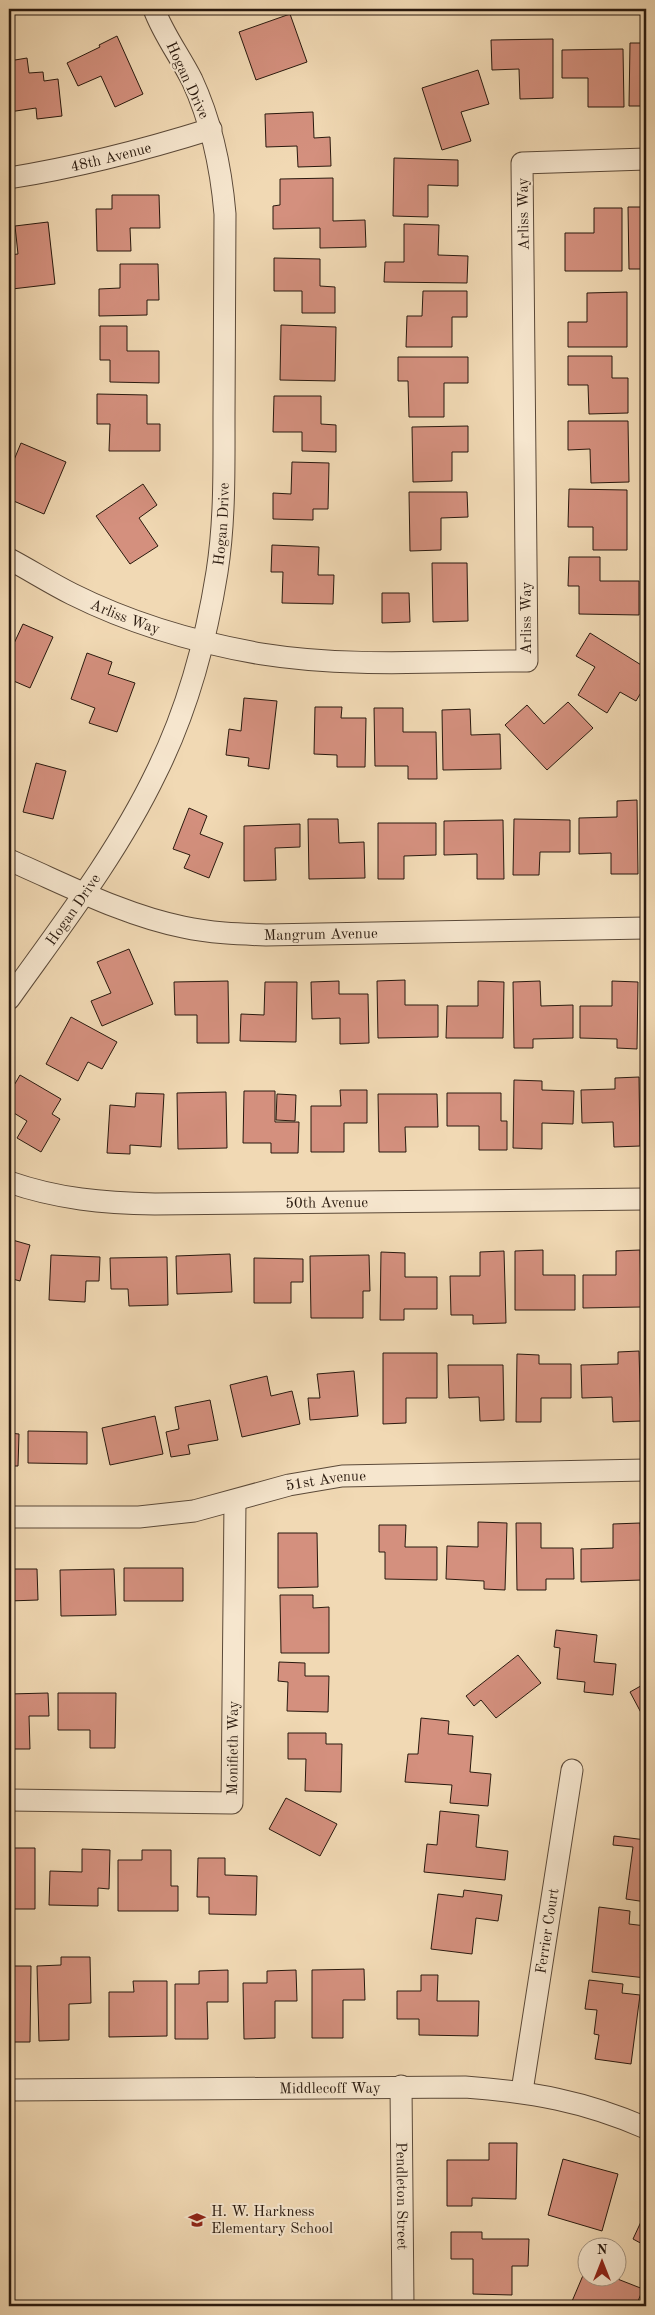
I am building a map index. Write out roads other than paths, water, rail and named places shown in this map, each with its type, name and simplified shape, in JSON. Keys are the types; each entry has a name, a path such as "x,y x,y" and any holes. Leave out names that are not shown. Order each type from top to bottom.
{"street":[{"name":"Hogan Drive","path":"9,999 86,892 128,827 157,772 181,715 203,642 218,571 224,496 225,214 221,174 211,129 192,80 154,9"},
{"name":"48th Avenue","path":"9,178 67,169 144,150 211,129"},
{"name":"Arliss Way","path":"9,559 73,594 138,622 203,642 263,654 333,661 527,661 522,163 646,159"},
{"name":"Mangrum Avenue","path":"9,860 146,917 182,927 228,934 276,935 646,928"},
{"name":"50th Avenue","path":"9,1182 42,1193 82,1200 155,1204 646,1199"},
{"name":"51st Avenue","path":"9,1517 139,1517 194,1511 289,1485 342,1476 646,1470"},
{"name":"Monifieth Way","path":"9,1800 232,1803 234,1501"},
{"name":"Ferrier Court","path":"522,2091 572,1770"},
{"name":"Pendleton Street","path":"401,2086 403,2306"},
{"name":"Middlecoff Way","path":"9,2090 465,2087 522,2091 598,2108 646,2128"}],"place":[{"name":"H. W. Harkness Elementary School","path":"197,2220"}]}
